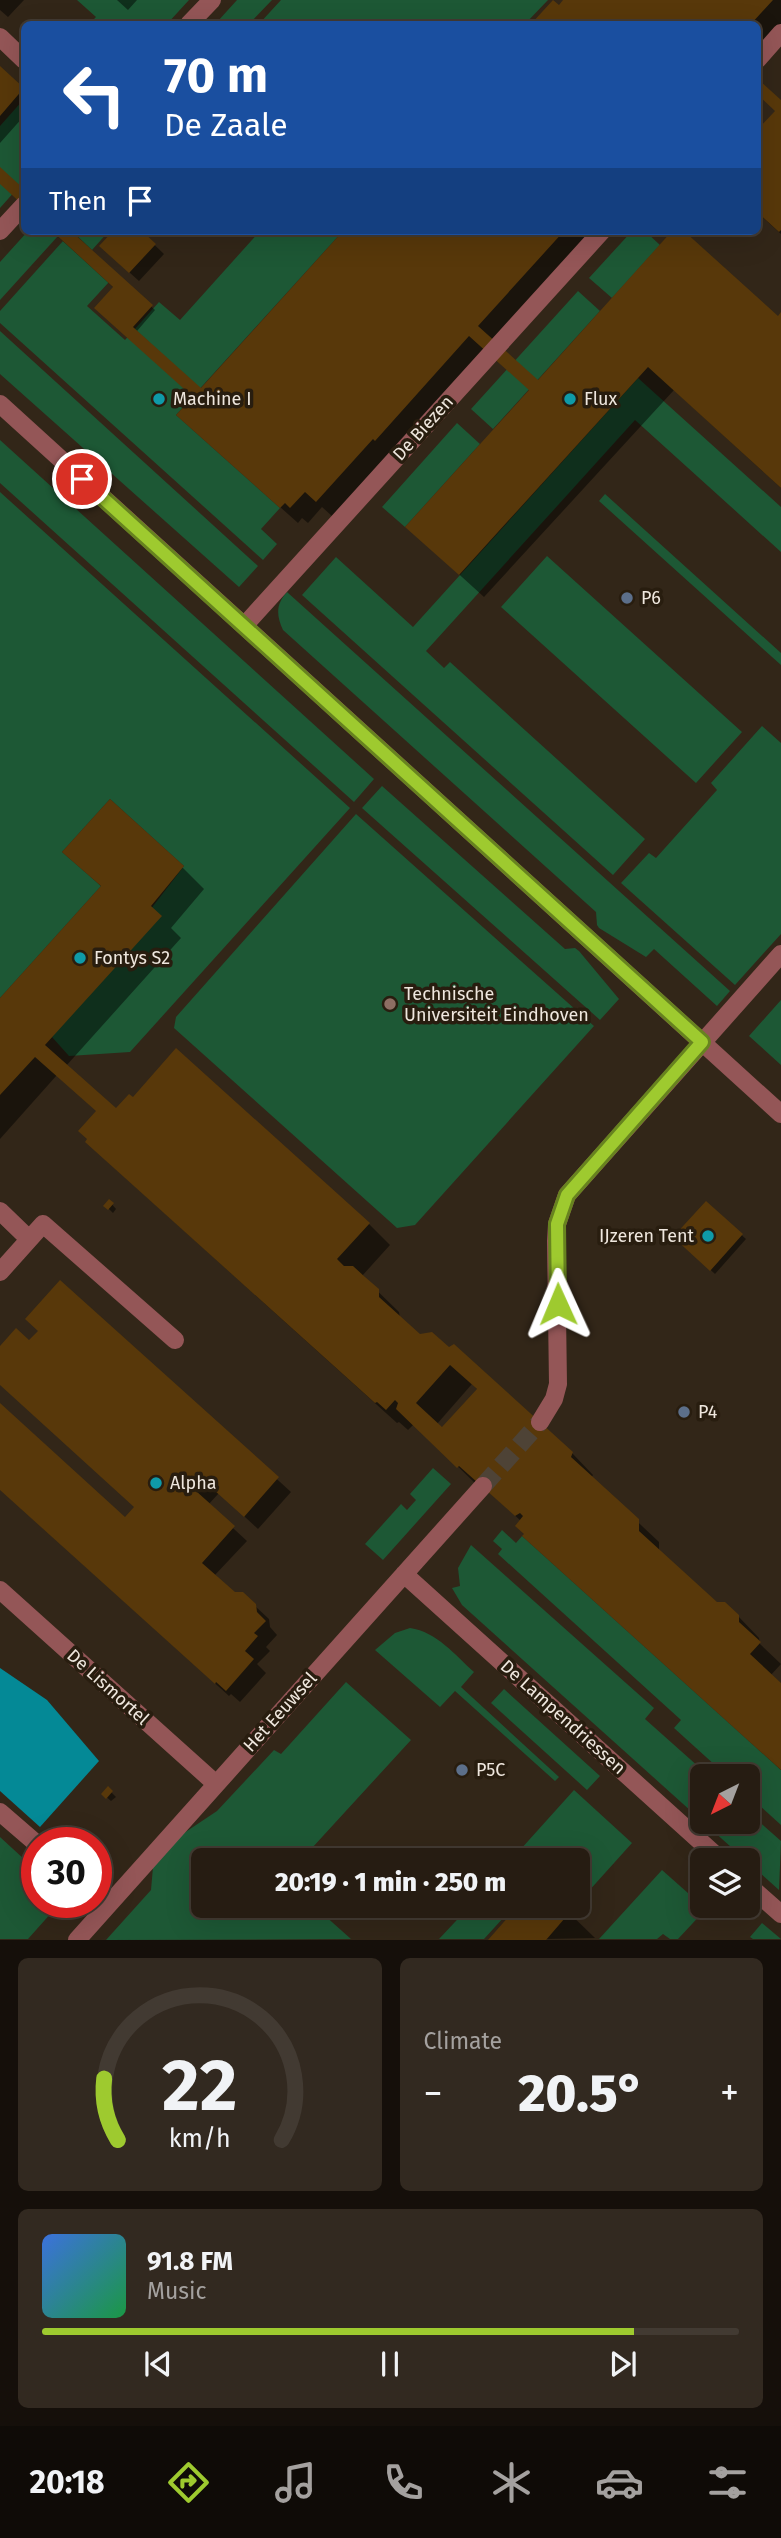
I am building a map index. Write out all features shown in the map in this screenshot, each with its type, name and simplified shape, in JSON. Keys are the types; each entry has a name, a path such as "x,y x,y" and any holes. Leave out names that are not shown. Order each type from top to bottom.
{"street":[{"path":"196,21 212,0"},
{"path":"761,56 781,33"},
{"path":"0,37 21,57"},
{"path":"0,232 21,208"},
{"name":"De Biezen","path":"244,626 597,235"},
{"path":"0,404 781,1114"},
{"path":"540,1422 554,1399 558,1384 556,1241 560,1210 567,1195 780,957"},
{"path":"0,1211 29,1239"},
{"path":"0,1272 43,1224 175,1340"},
{"name":"Het Eeuwsel","path":"112,1891 216,1784 483,1486"},
{"name":"De Lampendriessen","path":"404,1574 708,1848"},
{"name":"De Lismortel","path":"0,1590 216,1784"},
{"path":"0,1812 21,1830"},
{"path":"760,1895 781,1914"},
{"name":"Het Eeuwsel","path":"77,1940 91,1918"}],"green space":[{"path":"77,0 189,0 170,21 92,21 96,17"},
{"path":"237,0 272,0 252,21 218,21"},
{"path":"281,0 548,0 528,21 262,21"},
{"path":"21,102 21,184 0,208 0,126"},
{"path":"24,235 58,236 0,300 0,262"},
{"path":"76,235 105,235 92,250"},
{"path":"256,235 339,235 176,415 280,508 261,529 277,544 263,560 0,323 0,311 63,241 109,282 87,306 125,340 159,302 180,320"},
{"path":"628,235 649,235 660,245 612,298 589,278"},
{"path":"578,291 600,311 493,429 471,409"},
{"path":"0,331 258,566 239,587 0,374"},
{"path":"638,378 781,507 781,552 635,420 426,651 444,668 450,662 645,839 613,875 302,595 336,557 413,627"},
{"path":"457,423 480,444 405,527 382,507"},
{"path":"0,440 374,779 354,802 0,483"},
{"path":"0,492 350,808 130,1052 69,1056 52,1037 184,866 110,799 62,852 101,886 0,998"},
{"path":"605,494 781,653 781,665 599,501"},
{"path":"547,556 742,732 696,783 501,607"},
{"path":"287,592 730,991 717,1006 654,949 646,957 599,928 596,912 283,630 278,610"},
{"path":"762,726 781,743 781,934 735,985 621,883 649,853 656,858 717,790 711,783"},
{"path":"382,786 565,949 575,948 579,951 619,999 600,1020 362,808"},
{"path":"356,814 594,1026 415,1225 397,1228 174,1028 176,1017"},
{"path":"781,1000 781,1065 749,1036"},
{"path":"433,1468 451,1484 383,1560 365,1544 401,1504 407,1510 416,1500 410,1494"},
{"path":"502,1530 516,1543 522,1536 781,1770 781,1825 760,1806 760,1764 714,1764 674,1728 681,1720 498,1554 502,1549 493,1541"},
{"path":"471,1545 654,1708 645,1719 696,1764 690,1764 690,1810 462,1605 452,1588 460,1586 458,1568"},
{"path":"410,1628 437,1639 474,1672 461,1687 559,1777 555,1781 455,1691 440,1707 375,1650 395,1633"},
{"path":"346,1682 411,1740 312,1848 191,1848 191,1918 327,1918 351,1939 106,1940 151,1890 153,1867 181,1835 217,1811 274,1750 281,1754"},
{"path":"504,1689 600,1776 587,1790 491,1703"},
{"path":"574,1790 632,1843 590,1890 590,1848 522,1848"},
{"path":"760,1822 781,1841 779,1890 760,1873 760,1848 732,1848 716,1834 760,1834"},
{"path":"0,1837 21,1856 21,1918 47,1918 28,1939 0,1939"},
{"path":"662,1870 690,1895 690,1918 698,1918 678,1939 670,1939 663,1934 657,1939 599,1939"},
{"path":"459,1918 503,1918 484,1939 439,1939"},
{"path":"762,1923 781,1939 750,1937"}],"water":[{"path":"0,1668 47,1700 99,1761 40,1827 0,1791"}],"building":[{"path":"553,0 559,5 563,0 773,0 754,21 534,21"},
{"path":"0,66 21,85 21,92 0,116"},
{"path":"761,82 781,100 779,232 761,216 761,126 775,111 761,98"},
{"path":"0,167 21,186 21,203 0,184"},
{"path":"56,235 75,235 153,305 133,327 201,388 339,235 560,235 478,326 538,380 668,235 688,235 778,316 781,312 781,488 648,367 459,575 405,527 529,390 469,336 316,502 305,492 290,508 285,503 280,508 176,415 193,397 94,308 113,287"},
{"path":"109,235 146,235 156,244 129,273 99,246"},
{"path":"110,799 184,866 151,906 162,916 45,1045 116,1108 129,1094 133,1097 176,1048 370,1223 337,1259 344,1266 353,1266 379,1289 379,1297 420,1334 432,1332 449,1347 454,1344 573,1452 571,1457 639,1519 639,1531 717,1602 725,1602 739,1615 739,1622 761,1642 750,1654 781,1683 781,1770 522,1536 524,1534 515,1526 523,1516 520,1513 515,1516 459,1466 457,1468 396,1409 398,1403 395,1400 386,1410 375,1403 85,1142 87,1139 78,1131 96,1111 35,1057 0,1095 0,998 101,886 62,852","holes":["450,1365 477,1389 442,1427 416,1403"]},
{"path":"109,1199 114,1203 108,1210 103,1206"},
{"name":"IJzeren Tent","path":"706,1201 743,1234 710,1271 673,1237"},
{"name":"Alpha","path":"60,1280 279,1477 244,1517 205,1482 196,1491 235,1526 202,1563 235,1592 243,1592 256,1604 257,1612 266,1621 254,1633 258,1636 245,1651 254,1659 226,1691 0,1490 0,1403 125,1517 134,1507 0,1385 0,1346 16,1328 29,1340 38,1331 25,1319"},
{"path":"108,1786 113,1791 106,1799 101,1794"},
{"path":"507,1918 565,1918 546,1940 488,1940"}],"tunnel":[{"path":"483,1486 540,1422"}],"place":[{"name":"Machine I","path":"159,399"},
{"name":"Flux","path":"570,399"},
{"name":"P6","path":"627,598"},
{"name":"Fontys S2","path":"80,958"},
{"name":"Technische Universiteit Eindhoven","path":"390,1004"},
{"name":"IJzeren Tent","path":"708,1236"},
{"name":"P4","path":"684,1412"},
{"name":"Alpha","path":"156,1483"},
{"name":"P5C","path":"462,1770"}],"route":[{"path":"82,479 702,1042 567,1195 557,1224 558,1304"}]}
